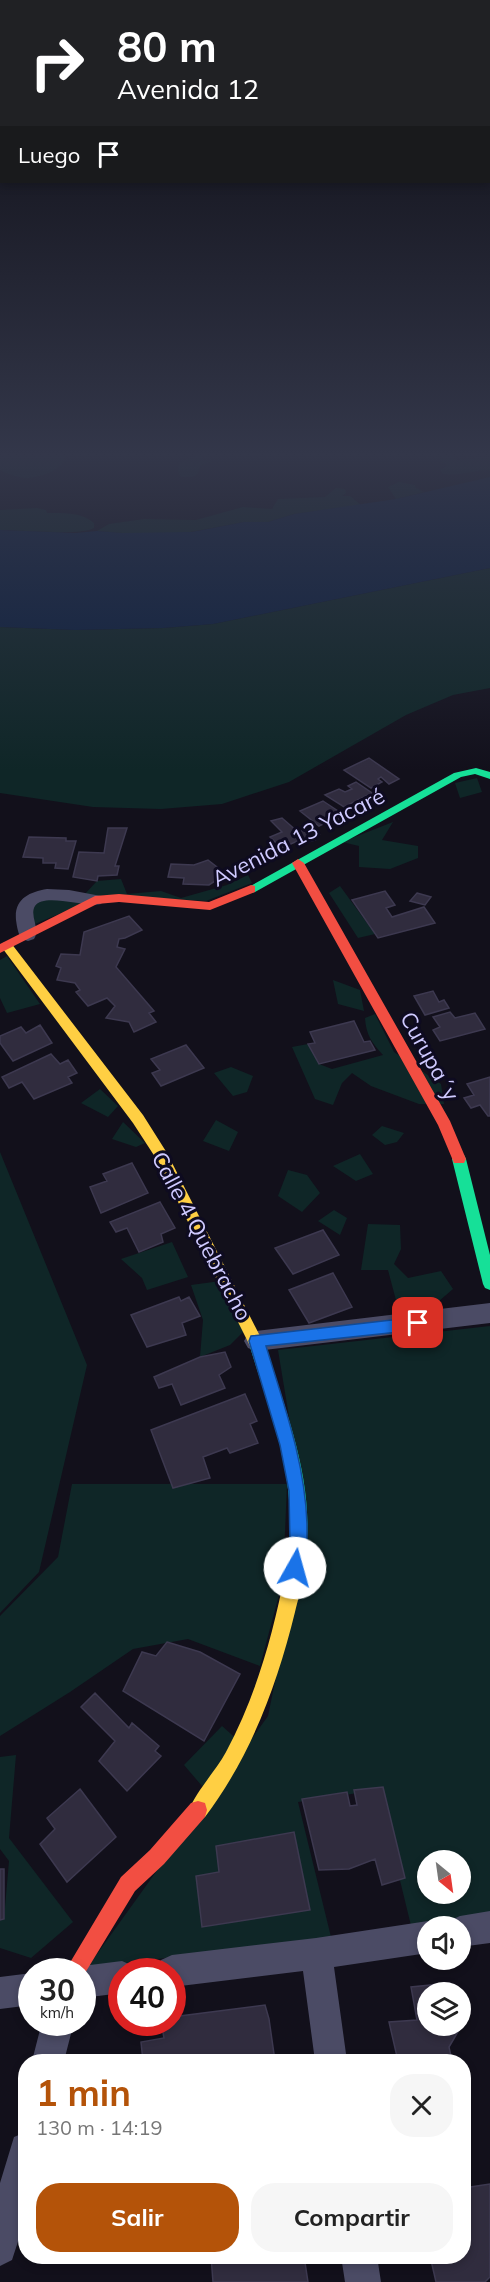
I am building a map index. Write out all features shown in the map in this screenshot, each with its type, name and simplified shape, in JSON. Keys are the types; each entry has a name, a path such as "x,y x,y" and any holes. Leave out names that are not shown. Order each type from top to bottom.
{"street":[{"name":"Avenida 13 Yacaré","path":"3,948 95,900 119,898 210,906 239,896 458,775 476,771 490,776"},
{"name":"Curupa´y","path":"298,863 445,1125 457,1153 490,1284"},
{"path":"28,935 25,909 33,898 50,895 95,900"},
{"name":"Calle 4 Quebracho","path":"3,948 138,1119 162,1157 256,1341 288,1445 298,1491 299,1546 288,1613 272,1665 242,1742 206,1801 157,1857 128,1884 82,1958"},
{"path":"256,1341 490,1314"},
{"path":"471,1930 490,1927"},
{"path":"186,1969 316,1954 417,1939"},
{"path":"316,1954 330,2054"},
{"path":"0,1993 18,1991"},
{"path":"50,2054 54,2036"},
{"path":"0,2248 18,2179"},
{"path":"360,2264 363,2282"}],"green space":[{"path":"490,568 490,688 453,695 406,715 289,782 222,804 161,809 93,807 0,793 0,627 75,630 163,628 213,624"},
{"path":"477,778 482,792 460,798 455,783"},
{"path":"393,822 382,840 418,846 418,858 390,869 359,867 359,846 342,842"},
{"path":"248,875 252,883 206,901 104,895 35,924 18,922 44,895 84,895 97,881 121,879 127,894 161,891 181,898 227,885"},
{"path":"340,886 375,934 358,938 329,893"},
{"path":"7,956 40,1004 7,1013 0,998 0,960"},
{"path":"333,980 360,990 364,1011 338,1004"},
{"path":"375,1014 394,1052 441,1084 444,1104 419,1104 371,1086 352,1073 342,1083 333,1105 315,1099 292,1047 308,1044 319,1064 332,1069 383,1055 370,1038 366,1024 365,1018"},
{"path":"231,1067 253,1076 247,1092 233,1096 214,1073"},
{"path":"100,1089 118,1106 108,1117 81,1103"},
{"path":"216,1120 238,1132 229,1151 203,1141"},
{"path":"123,1122 145,1143 136,1147 112,1139"},
{"path":"382,1126 404,1133 397,1142 385,1145 372,1135"},
{"path":"0,1152 87,1365 39,1572 0,1613"},
{"path":"360,1154 373,1174 356,1181 333,1166"},
{"path":"288,1170 307,1175 320,1193 302,1212 278,1196"},
{"path":"334,1210 347,1218 340,1235 318,1221"},
{"path":"368,1224 400,1225 401,1249 394,1264 408,1278 441,1271 453,1289 417,1320 397,1304 388,1270 361,1270"},
{"path":"172,1242 188,1277 147,1290 142,1278 121,1259"},
{"path":"228,1280 245,1330 230,1345 200,1357 203,1320 191,1285"},
{"path":"490,1326 490,1926 471,1926 471,1916 417,1916 417,1940 415,1942 378,1790 298,1802 331,1937 166,1958 108,1958 108,1965 96,1967 94,1958 268,1716 307,1526 278,1350"},
{"path":"72,1484 287,1484 283,1580 260,1666 188,1639 133,1649 0,1736 0,1616 58,1557"},
{"path":"222,1726 240,1742 208,1793 184,1765"},
{"path":"16,1755 9,1838 73,1922 31,1958 0,1948 0,1920 4,1919 9,1861 0,1849 0,1757"}],"water":[{"path":"0,558 490,558 490,568 213,624 163,628 75,630 0,627"}],"building":[{"path":"369,758 399,779 389,784 381,777 378,779 382,782 371,788 344,770"},
{"path":"356,782 372,793 344,807 325,795 339,789 345,792 352,789 348,786"},
{"path":"323,801 347,817 332,825 327,822 319,826 300,811"},
{"path":"282,818 298,832 311,828 319,834 311,836 315,840 304,843 300,840 281,848 270,837 282,832 271,821"},
{"path":"108,828 127,828 115,866 119,866 117,875 98,876 97,881 73,877 79,852 104,853"},
{"path":"29,837 66,838 66,841 76,841 68,869 55,868 56,863 43,863 43,858 23,857"},
{"path":"208,860 226,874 209,885 183,884 184,878 168,877 171,864 194,865"},
{"path":"385,891 395,905 386,908 392,917 424,907 435,923 378,938 352,900"},
{"path":"417,893 431,897 425,905 410,901"},
{"path":"129,916 142,930 119,939 117,947 125,949 116,967 154,1011 149,1013 156,1022 134,1032 129,1022 106,1018 115,1006 107,998 88,1006 76,992 80,990 75,983 57,980 61,968 56,966 61,954 80,955 84,932"},
{"path":"433,991 439,1002 444,1000 449,1008 425,1015 414,996"},
{"path":"450,1012 455,1018 475,1013 485,1029 440,1041 433,1030 440,1027 433,1017"},
{"path":"354,1021 364,1042 370,1041 375,1050 319,1064 308,1044 315,1043 310,1032"},
{"path":"40,1025 52,1043 13,1061 0,1043 0,1036 21,1027 26,1033"},
{"path":"186,1045 204,1068 161,1086 152,1073 160,1070 151,1059"},
{"path":"51,1054 60,1064 68,1060 77,1073 68,1077 72,1083 34,1099 22,1082 9,1088 2,1077"},
{"path":"490,1077 490,1116 488,1116 480,1105 471,1108 464,1098 474,1095 467,1084"},
{"path":"132,1163 148,1193 101,1213 90,1187 107,1181 103,1174"},
{"path":"160,1202 175,1228 161,1234 163,1242 139,1252 127,1228 116,1232 110,1222"},
{"path":"323,1230 339,1255 293,1274 275,1248"},
{"path":"333,1273 352,1307 309,1323 289,1290"},
{"path":"179,1297 181,1301 189,1297 200,1316 182,1323 186,1335 147,1347 131,1315"},
{"path":"225,1352 231,1367 219,1375 225,1388 181,1405 172,1384 159,1388 154,1377 200,1357"},
{"path":"245,1394 257,1421 250,1424 258,1443 230,1453 227,1448 203,1457 210,1478 173,1488 151,1430"},
{"path":"167,1642 200,1652 240,1674 204,1741 123,1691 142,1652 156,1656"},
{"path":"95,1693 129,1728 132,1723 159,1746 155,1751 161,1756 127,1791 99,1761 115,1741 81,1707"},
{"path":"383,1787 405,1878 382,1885 375,1859 349,1869 319,1870 302,1799 347,1792 350,1806 357,1805 354,1790"},
{"path":"80,1789 116,1837 67,1882 40,1844 55,1829 47,1818"},
{"path":"294,1832 310,1910 202,1927 196,1876 219,1872 216,1846"},
{"path":"0,1869 4,1869 4,1919 0,1920"},
{"path":"417,1986 417,2020 411,1987"},
{"path":"265,2005 274,2054 142,2054 141,2042 164,2038 164,2036 186,2036 186,2015"},
{"path":"417,2020 417,2036 455,2036 449,2047 450,2054 396,2054 389,2022"},
{"path":"490,2184 490,2277 485,2282 436,2282 432,2264 471,2264 471,2187"},
{"path":"212,2264 305,2264 308,2282 213,2282"}],"traffic: fast":[{"path":"251,889 458,775 476,771 490,776"},
{"path":"459,1159 490,1284"},
{"path":"258,1347 286,1436 298,1490 299,1532 294,1573"}],"traffic: slow":[{"path":"7,946 138,1119 162,1157 258,1347"},
{"path":"198,1810 216,1787 232,1760 260,1698 281,1633 294,1573"}],"traffic: jam":[{"path":"298,863 445,1125 459,1159"},
{"path":"0,949 95,900 119,898 210,906 251,889"},
{"path":"83,1958 128,1884 157,1857 198,1810"}],"route":[{"path":"295,1568 299,1546 298,1491 288,1445 256,1341 418,1323"}]}
